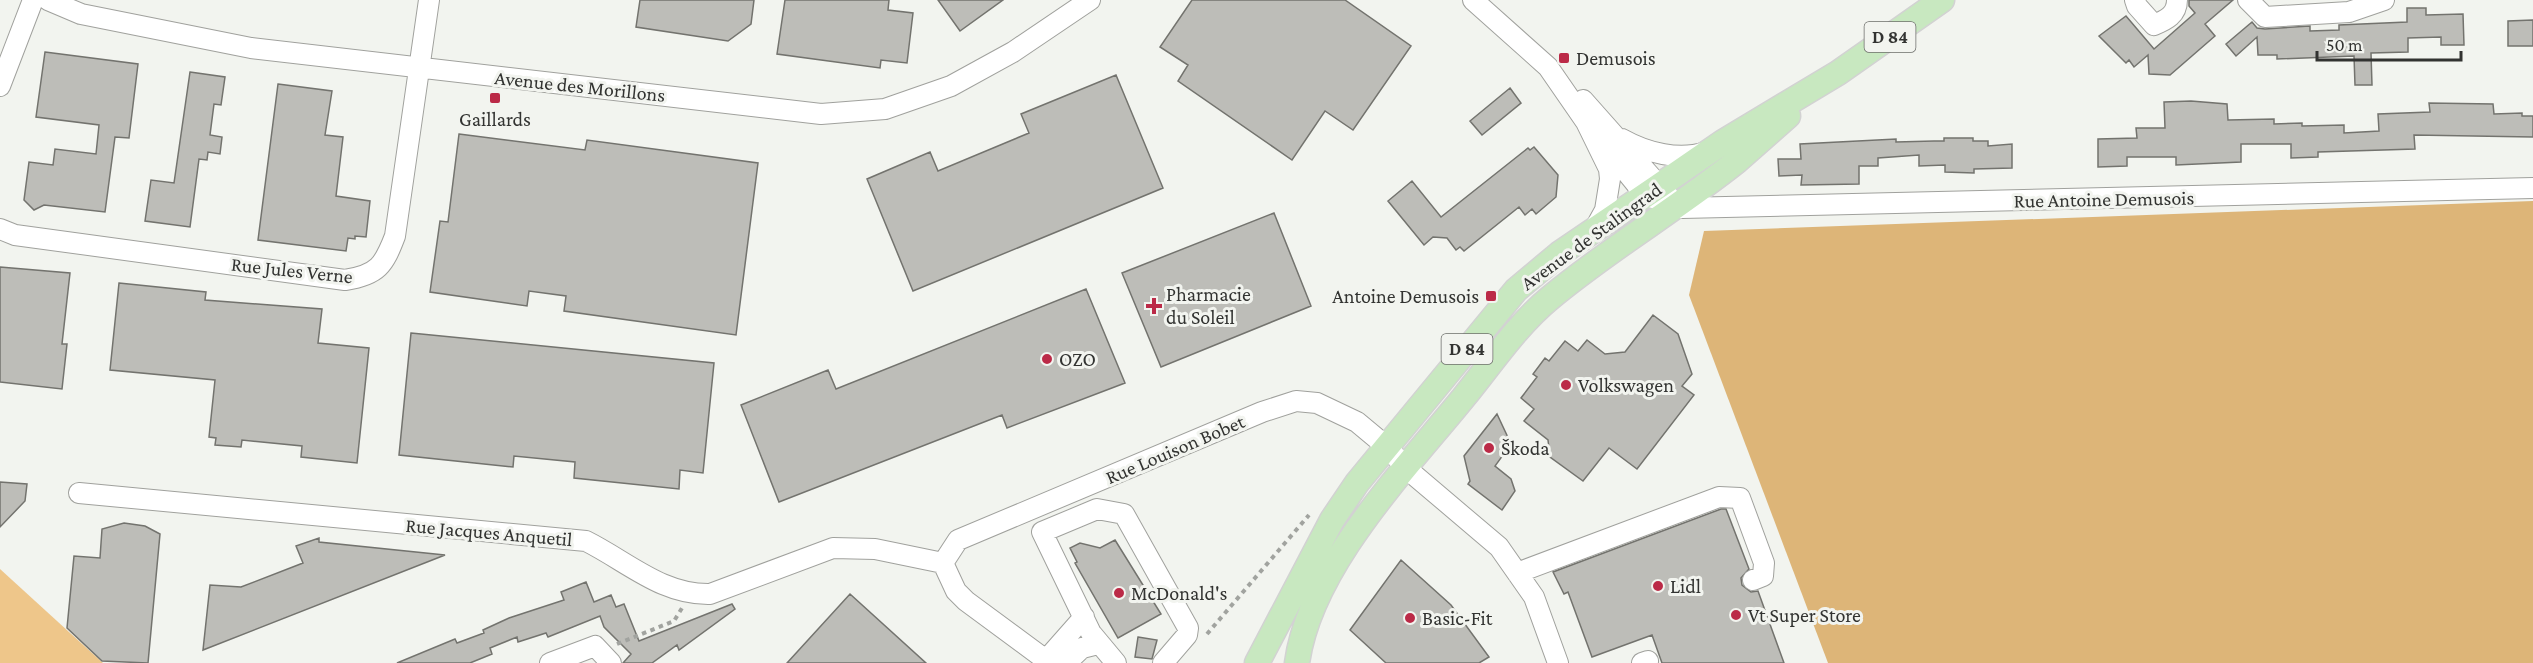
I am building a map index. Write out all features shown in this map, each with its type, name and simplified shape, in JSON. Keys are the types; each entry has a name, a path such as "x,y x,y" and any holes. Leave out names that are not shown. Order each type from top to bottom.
{"main road":[{"name":"Avenue de Stalingrad","path":"1257,663 1332,519 1387,447 1516,290 1559,254 1709,151 1838,73 1942,0"},
{"name":"Avenue de Stalingrad","path":"1298,663 1305,626 1328,577 1379,500 1536,311 1737,160 1838,73"}],"street":[{"path":"0,86 33,0"},
{"name":"Avenue des Morillons","path":"48,0 81,14 251,48 821,114 885,109 951,86 1013,52 1090,0"},
{"name":"Rue Jules Verne","path":"0,229 15,235 345,280 364,277 385,262 395,236 429,0"},
{"path":"1473,0 1548,67 1617,136 1652,190"},
{"path":"2134,0 2154,25 2169,19 2177,6 2176,0"},
{"path":"2248,0 2265,17 2349,12 2384,0"},
{"path":"1548,67 1586,122 1609,169 1610,179 1605,210 1593,231"},
{"path":"1586,122 1652,190"},
{"path":"1617,136 1656,153 1694,156 1709,151"},
{"name":"Rue Antoine Demusois","path":"1652,190 1682,207 1735,208 2533,188"},
{"name":"Rue Louison Bobet","path":"943,563 958,540 1296,401 1317,403 1336,410 1357,422 1499,547 1534,597 1558,663"},
{"name":"Rue Jacques Anquetil","path":"79,493 586,541 614,555 654,582 690,594 710,594 833,548 875,549 943,563"},
{"path":"1517,573 1719,497 1740,498 1764,563 1763,576 1753,580"},
{"path":"1116,663 1098,644 1042,532 1097,509 1124,514 1188,628 1187,635 1163,663"},
{"path":"943,563 956,591 966,601 1054,662"},
{"path":"1054,662 1084,617"},
{"path":"1054,662 1082,648 1098,644"},
{"path":"550,663 602,653"}],"path":[{"path":"1205,636 1314,509"},
{"path":"602,653 674,621 690,594"}],"shaded area":[{"path":"2533,201 2533,663 1828,663 1689,295 1704,231"},
{"path":"0,569 103,663 0,663"}],"building":[{"path":"640,0 754,0 751,24 728,41 636,27"},
{"path":"785,0 889,0 888,10 913,13 907,63 881,60 880,68 777,54"},
{"path":"938,0 1003,0 960,31"},
{"path":"1192,0 1345,0 1411,46 1353,130 1325,111 1292,160 1178,81 1188,65 1160,47"},
{"path":"2189,0 2233,0 2205,24 2215,36 2170,75 2149,74 2148,55 2134,67 2129,60 2126,63 2099,36 2126,16 2154,49 2195,13 2189,6"},
{"path":"2407,8 2426,8 2426,15 2463,14 2464,45 2441,45 2441,37 2408,38 2408,52 2371,53 2372,85 2355,85 2354,56 2277,59 2277,55 2258,55 2257,37 2236,56 2226,44 2252,22 2257,28 2265,29 2310,26 2310,31 2339,30 2339,25 2407,22"},
{"path":"2533,20 2533,46 2508,46 2508,21"},
{"path":"45,52 138,64 129,138 115,137 105,212 44,205 34,210 24,200 29,162 53,165 55,149 96,154 99,125 36,117"},
{"path":"190,72 225,77 221,105 214,104 210,135 222,137 220,154 208,152 207,160 199,159 190,227 145,221 151,180 174,183"},
{"path":"1116,75 1163,188 913,291 867,179 930,152 938,171 1029,133 1021,114"},
{"path":"278,84 332,91 325,135 343,137 336,196 370,201 366,237 348,238 346,251 258,240"},
{"path":"1510,88 1521,103 1482,135 1470,121"},
{"path":"2191,101 2227,104 2228,120 2274,119 2274,124 2344,125 2344,133 2379,131 2378,114 2430,112 2429,103 2493,104 2494,114 2522,113 2522,116 2533,116 2533,137 2414,135 2415,149 2318,152 2318,157 2291,158 2291,144 2241,144 2241,162 2176,165 2176,157 2127,157 2127,166 2098,167 2098,139 2137,138 2136,128 2165,128 2164,102"},
{"path":"459,134 585,150 587,140 758,163 736,335 564,311 566,296 529,291 527,306 430,292 440,221 448,222"},
{"path":"1944,138 1973,138 1973,141 1988,141 1988,146 2012,144 2012,168 1974,169 1974,173 1945,172 1945,165 1919,166 1919,155 1878,158 1878,166 1859,166 1859,184 1801,185 1802,175 1779,176 1778,159 1801,159 1800,144 1896,139 1896,142 1944,141"},
{"path":"1534,147 1558,175 1556,197 1536,214 1532,209 1525,215 1519,207 1464,251 1460,247 1456,250 1447,238 1433,237 1424,245 1388,201 1412,181 1441,217 1528,148 1530,150"},
{"path":"1274,213 1311,306 1161,367 1122,273"},
{"path":"0,267 70,273 62,344 67,344 62,389 0,382"},
{"path":"119,283 206,292 205,300 322,309 318,343 369,348 357,463 301,457 302,446 242,440 241,447 215,445 216,438 209,437 215,380 110,370"},
{"path":"1086,289 1125,383 1007,428 1002,415 779,502 741,405 828,370 836,389"},
{"path":"1653,315 1678,334 1692,374 1682,386 1694,395 1637,469 1609,448 1583,481 1550,457 1548,440 1524,421 1534,409 1521,398 1537,377 1533,374 1545,358 1549,361 1565,341 1578,351 1587,340 1605,354 1625,352"},
{"path":"411,333 714,363 703,473 680,470 679,489 574,478 575,462 514,456 513,467 399,455"},
{"path":"1497,414 1511,444 1495,466 1511,479 1515,491 1502,510 1468,484 1470,481 1464,456"},
{"path":"0,482 27,484 25,501 0,527"},
{"name":"Lidl","path":"1726,509 1749,569 1741,578 1742,585 1751,592 1758,591 1784,663 1662,663 1652,635 1592,657 1568,592 1564,594 1553,572"},
{"path":"124,523 145,526 160,534 148,663 102,661 67,628 74,556 100,558 102,529"},
{"path":"319,538 319,542 445,555 203,650 210,585 241,587 303,563 296,546"},
{"name":"McDonald's","path":"1115,540 1161,614 1118,638 1075,563 1077,562 1070,548 1080,543 1100,548"},
{"name":"Basic-Fit","path":"1401,560 1451,605 1489,657 1479,663 1386,663 1350,630"},
{"path":"586,582 594,602 611,595 616,607 624,604 639,641 732,604 735,609 679,650 677,645 652,663 623,663 631,654 604,627 600,616 548,637 546,633 518,642 517,637 490,648 492,654 470,663 397,663 455,639 457,643 484,633 483,630 509,618 564,600 561,592"},
{"path":"850,594 926,663 787,663"},
{"path":"1138,637 1157,640 1152,659 1135,657"}],"place":[{"name":"Demusois","path":"1564,58"},
{"name":"Gaillards","path":"495,98"},
{"name":"Antoine Demusois","path":"1491,296"},
{"name":"Pharmacie du Soleil","path":"1154,306"},
{"name":"OZO","path":"1047,359"},
{"name":"Volkswagen","path":"1566,385"},
{"name":"Škoda","path":"1489,448"},
{"name":"Lidl","path":"1658,586"},
{"name":"McDonald's","path":"1119,593"},
{"name":"Vt Super Store","path":"1736,615"},
{"name":"Basic-Fit","path":"1410,618"}]}
